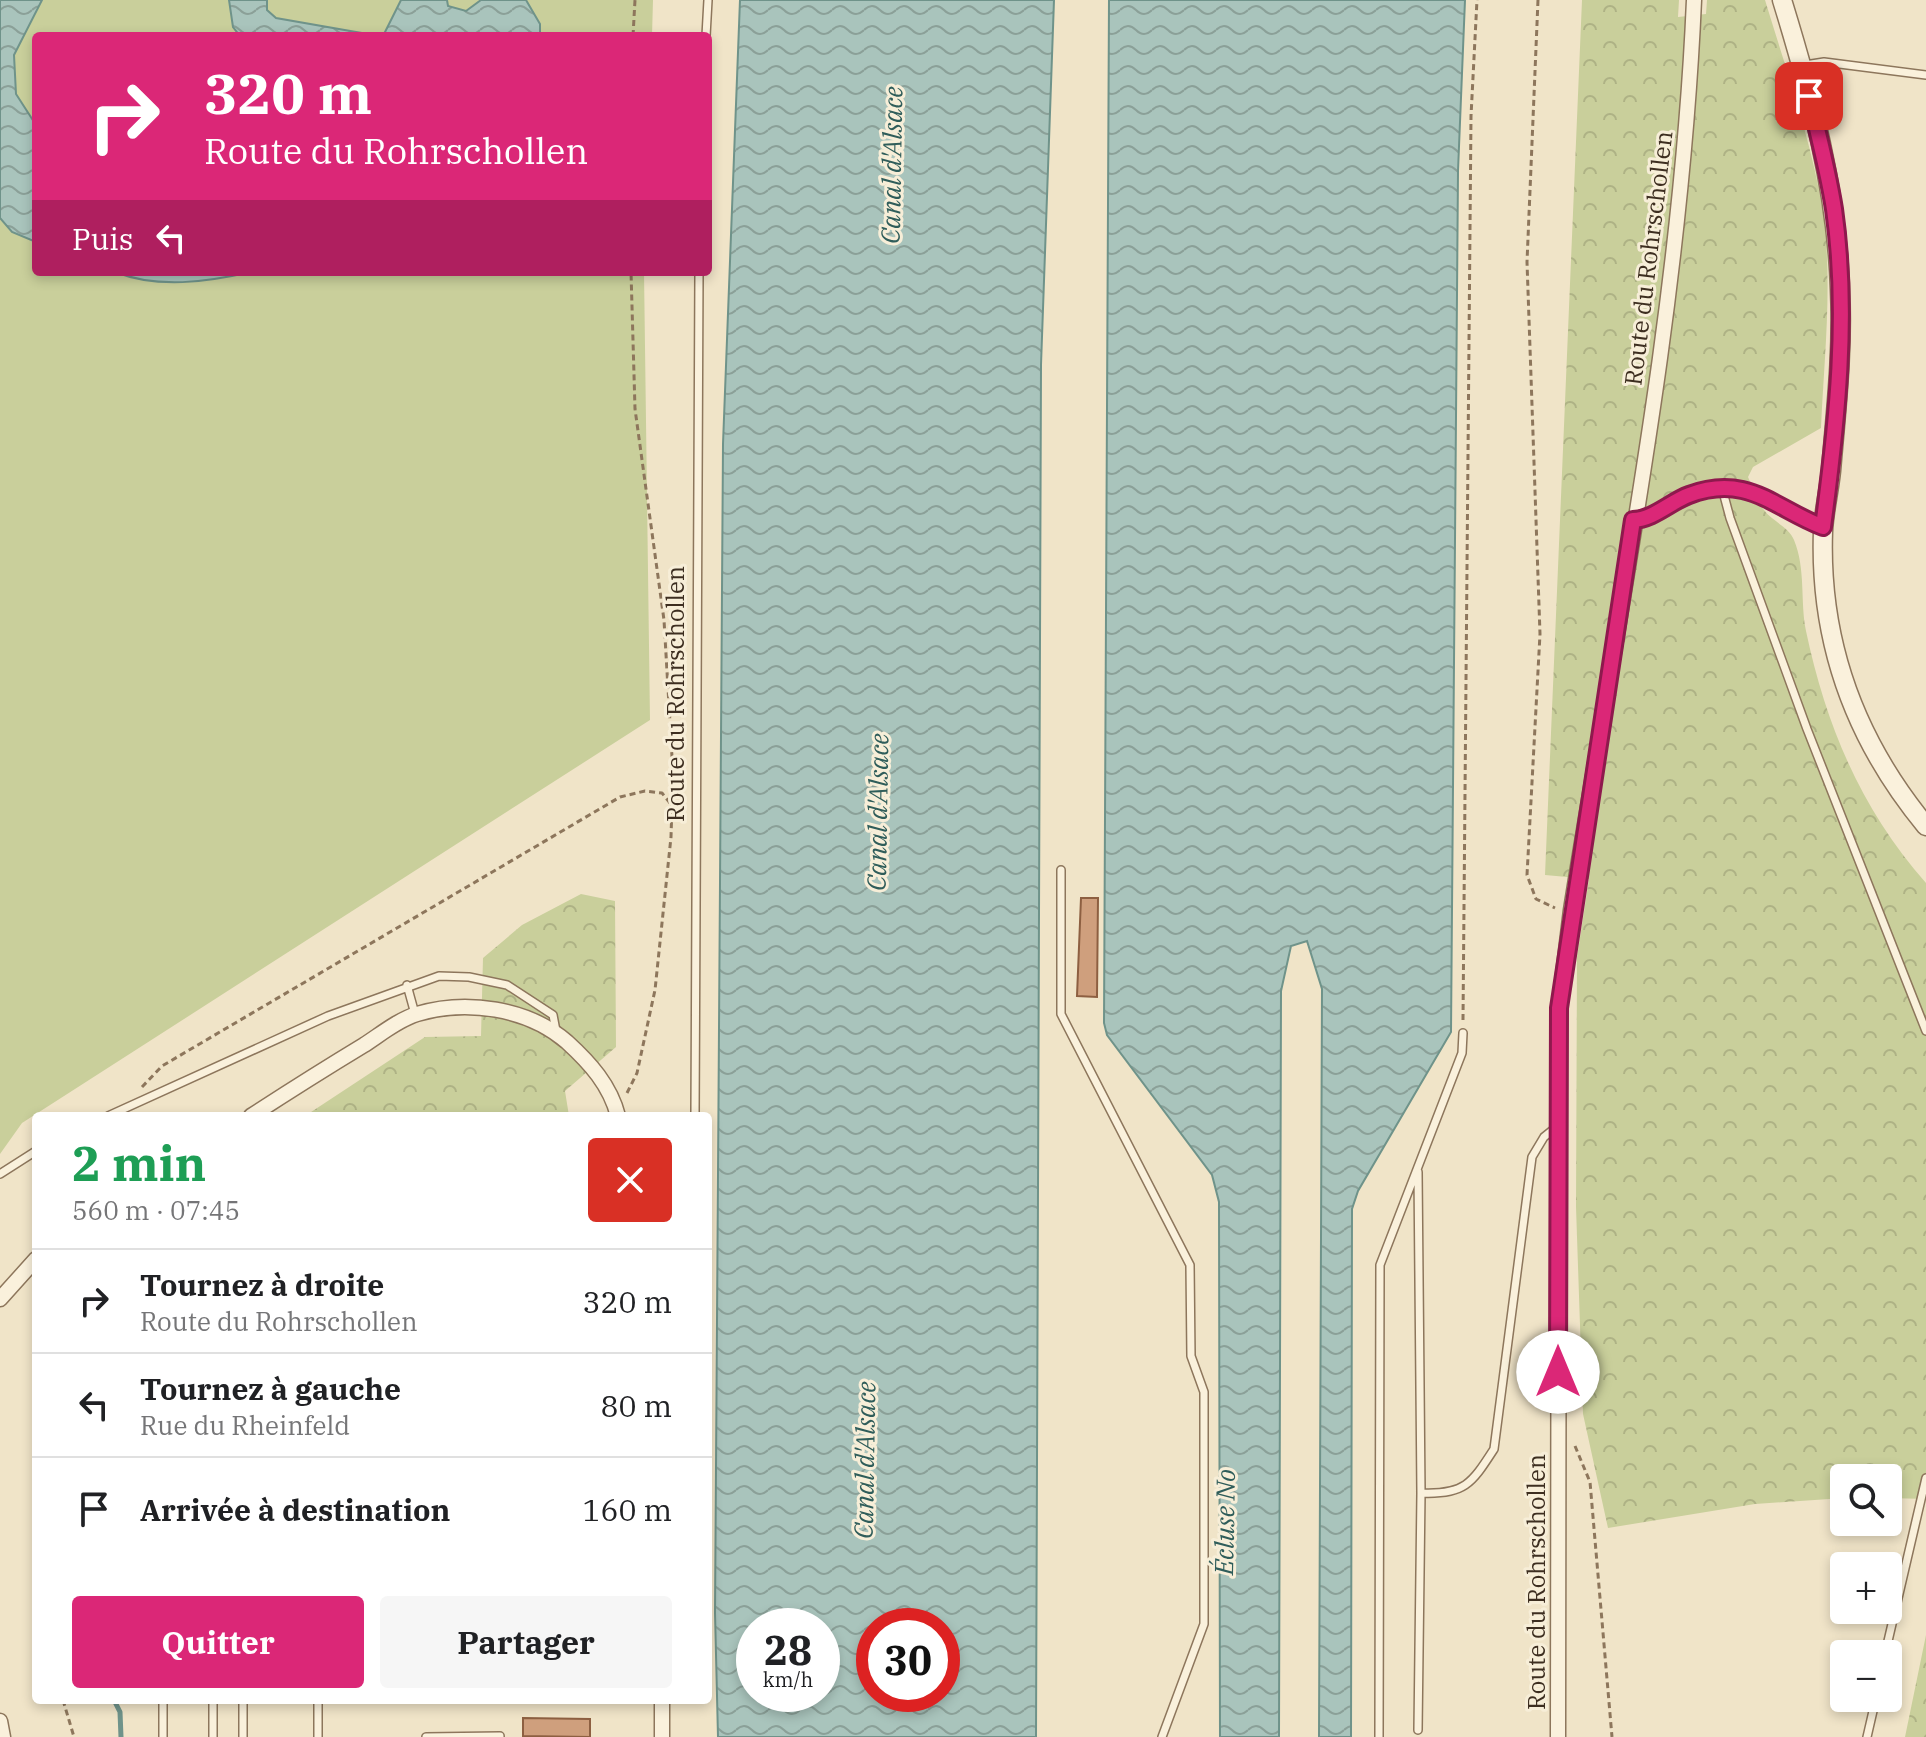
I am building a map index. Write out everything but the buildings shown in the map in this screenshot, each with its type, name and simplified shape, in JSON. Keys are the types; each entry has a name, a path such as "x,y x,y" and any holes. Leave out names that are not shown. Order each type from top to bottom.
{"street":[{"name":"Route du Rohrschollen","path":"1558,1737 1559,1008 1571,910 1677,229 1690,95 1694,0"},
{"path":"1782,0 1802,66 1834,210 1840,290 1839,365 1823,527 1825,606 1840,674 1881,766 1926,826"},
{"path":"1633,520 1646,519 1672,501 1696,492 1722,488 1767,495 1823,527"},
{"path":"258,1112 416,1015 450,1008 481,1008 520,1016 556,1033 585,1059 607,1088 617,1111"},
{"path":"0,1299 32,1263"},
{"path":"662,1704 662,1737"},
{"path":"0,1721 3,1737"}],"lane":[{"path":"706,32 708,0"},
{"path":"1802,66 1824,62 1926,75"},
{"name":"Route du Rohrschollen","path":"695,1112 699,276"},
{"path":"1722,488 1807,729 1926,1031"},
{"path":"1061,870 1061,1014 1190,1265 1191,1356 1204,1392 1204,1624 1162,1737"},
{"path":"116,1112 328,1016 439,976 469,977 507,985 553,1015 556,1033"},
{"path":"407,985 416,1015"},
{"path":"1379,1737 1380,1265 1462,1053 1463,1033"},
{"path":"1421,1493 1438,1494 1472,1483 1494,1449 1532,1157 1544,1137 1560,1124"},
{"path":"0,1174 32,1154"},
{"path":"1418,1166 1421,1493 1418,1730"},
{"path":"1888,1640 1926,1478"},
{"path":"163,1704 163,1737"},
{"path":"213,1704 213,1737"},
{"path":"243,1704 243,1737"},
{"path":"318,1704 318,1737"},
{"path":"1867,1737 1873,1712"},
{"path":"426,1737 500,1736"}],"path":[{"path":"633,32 635,0"},
{"path":"1463,1033 1471,116 1477,0"},
{"path":"1538,0 1527,262 1540,634 1527,875 1536,899 1549,908 1571,910"},
{"path":"617,1111 637,1073 647,1036 669,851 670,803 671,706 635,409 631,276"},
{"path":"137,1102 144,1082 162,1066 620,797 645,791 662,793 670,803"},
{"path":"1558,1429 1579,1449 1590,1482 1612,1737"},
{"path":"64,1704 74,1737"}],"green space":[{"path":"0,0 653,0 652,32 32,32 32,276 644,276 650,720 39,1112 32,1112 32,1117 22,1123 0,1154"},
{"path":"1582,0 1679,0 1678,17 1706,14 1707,0 1765,0 1798,106 1823,213 1827,321 1821,428 1753,467 1748,477 1764,510 1788,531 1798,551 1804,620 1814,666 1849,765 1883,826 1926,883 1926,1499 1902,1498 1902,1464 1830,1464 1830,1499 1755,1504 1608,1528 1583,1414 1576,1207 1577,957 1589,879 1545,875"},
{"path":"581,894 615,901 616,1047 565,1091 568,1112 311,1112 425,1037 481,1036 483,958 522,925"},
{"path":"1926,1635 1926,1737 1905,1737"}],"water":[{"path":"0,0 42,0 14,55 16,94 32,119 32,240 12,232 0,218"},
{"path":"229,0 267,0 267,10 276,18 356,32 237,32 233,27"},
{"path":"401,0 447,0 448,6 466,11 481,0 526,0 540,24 540,32 385,32"},
{"name":"Canal d'Alsace","path":"740,0 1054,0 1041,365 1036,1737 718,1737 715,1613 723,444"},
{"name":"Écluse No","path":"1109,0 1465,0 1458,171 1451,1032 1358,1191 1352,1209 1351,1737 1319,1737 1322,989 1307,941 1291,946 1281,991 1279,1737 1220,1737 1219,1202 1212,1175 1107,1035 1104,1023"},
{"path":"128,276 232,276 183,282"}],"waterway":[{"path":"116,1704 120,1712 121,1737"}],"route":[{"path":"1558,1372 1559,1008 1571,910 1633,520 1646,519 1672,501 1696,492 1722,488 1745,489 1767,495 1823,527 1839,365 1840,290 1834,210 1809,96"}]}
